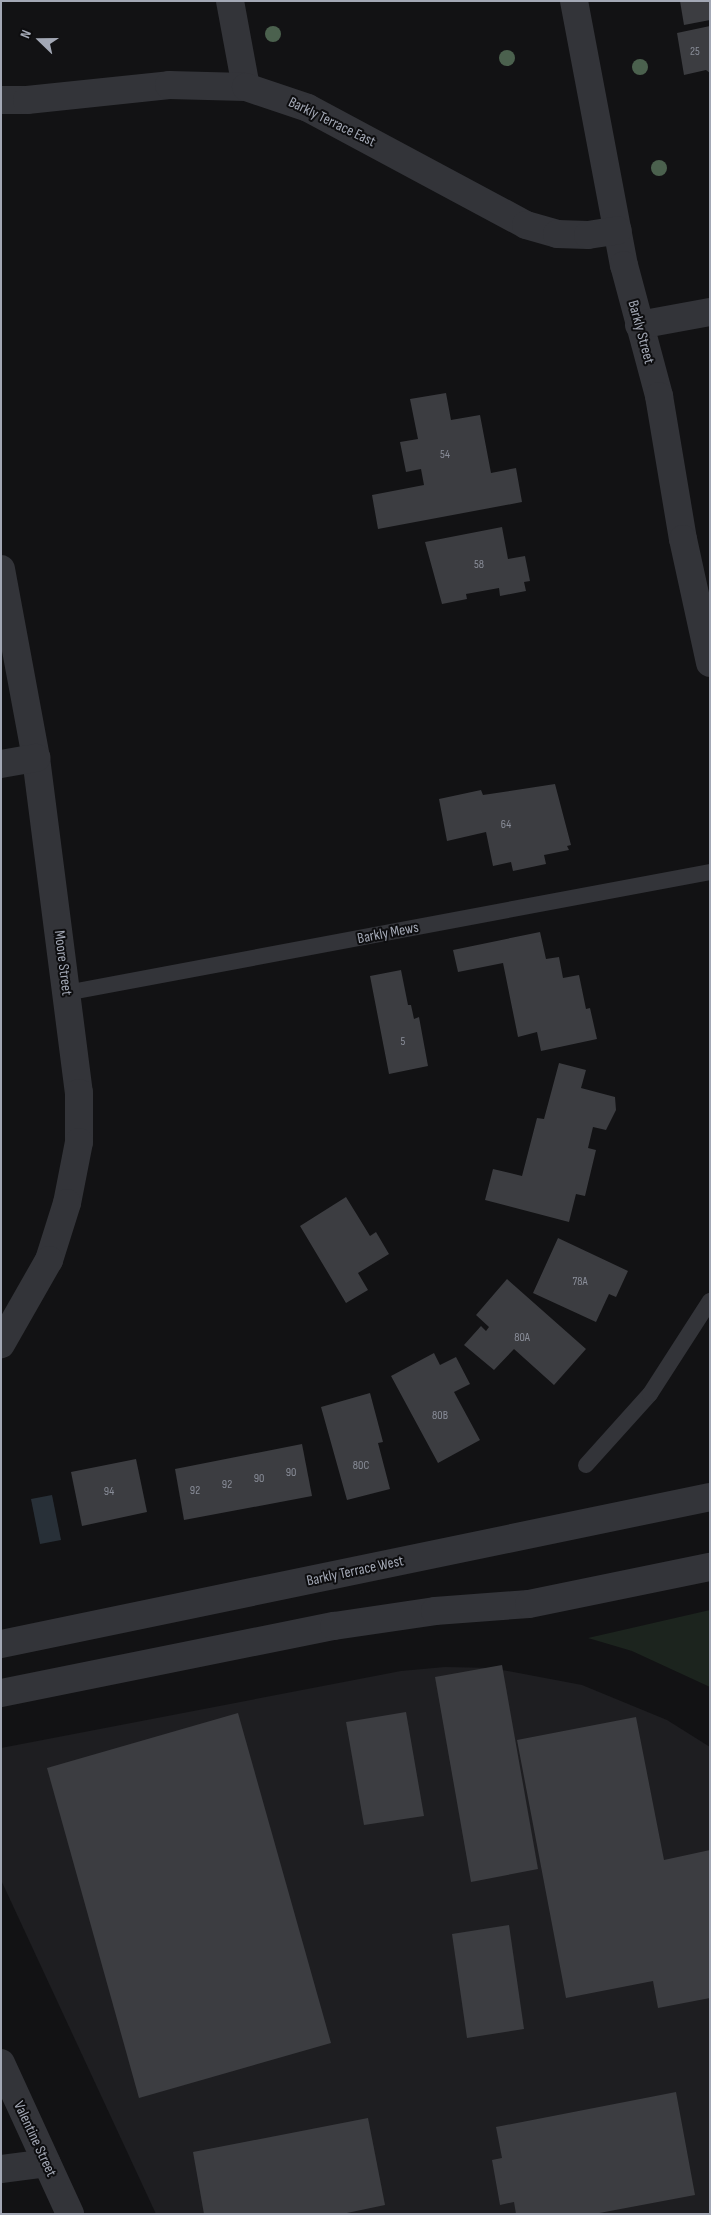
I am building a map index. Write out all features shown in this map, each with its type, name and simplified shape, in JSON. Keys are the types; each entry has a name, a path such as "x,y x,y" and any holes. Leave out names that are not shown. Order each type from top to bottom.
{"street":[{"path":"230,1 246,87"},
{"name":"Barkly Street","path":"574,1 618,230 639,325 659,396 683,539 710,663"},
{"name":"Barkly Terrace East","path":"1,112 14,100 169,85 246,87 308,108 526,225 557,234 588,235 618,230"},
{"path":"639,325 710,312"},
{"name":"Moore Street","path":"1,569 36,758 79,1093 79,1142 67,1203 49,1260 1,1344"},
{"path":"1,764 36,758"},
{"name":"Barkly Terrace West","path":"1,1644 710,1497"},
{"path":"1,1693 334,1626 420,1613 529,1604 710,1567"},
{"name":"Valentine Street","path":"1,2063 70,2214"},
{"path":"1,2169 47,2163"}],"lane":[{"name":"Barkly Mews","path":"66,993 710,872"},
{"path":"586,1465 650,1394 710,1301"}],"shaded area":[{"path":"52,1495 61,1540 40,1544 31,1499"},
{"path":"710,1610 710,1687 632,1651 588,1638"},
{"path":"445,1667 492,1668 582,1685 667,1720 710,1747 710,2214 156,2214 1,1880 1,1748 401,1671"}],"building":[{"path":"680,1 710,1 710,20 684,25"},
{"path":"710,26 710,73 706,70 684,75 677,33"},
{"path":"446,393 451,420 480,415 491,473 516,468 522,502 378,529 372,495 424,485 421,469 406,472 400,442 418,439 410,399"},
{"path":"502,527 508,559 525,556 530,581 524,582 526,591 500,596 499,588 466,594 467,599 442,604 425,542"},
{"path":"555,784 571,845 567,846 569,850 544,855 546,864 513,871 511,862 493,866 486,832 447,841 439,799 481,790 483,795"},
{"path":"540,932 546,959 559,957 563,978 579,975 586,1009 590,1008 597,1039 541,1051 537,1032 518,1037 503,963 458,972 453,950"},
{"path":"401,970 408,1005 411,1005 414,1019 419,1017 428,1066 389,1074 370,976"},
{"path":"559,1063 586,1070 581,1088 615,1097 616,1110 606,1130 593,1127 588,1148 596,1150 585,1196 576,1194 569,1222 485,1200 493,1169 522,1176 537,1118 544,1119"},
{"path":"346,1197 370,1236 376,1232 389,1254 358,1273 368,1290 346,1303 300,1226"},
{"path":"558,1238 628,1271 616,1297 609,1294 596,1322 533,1293"},
{"path":"507,1279 586,1349 554,1385 514,1349 494,1370 464,1345 481,1326 486,1331 489,1327 476,1315"},
{"path":"434,1353 440,1365 456,1357 470,1384 454,1392 480,1440 438,1463 391,1376"},
{"path":"370,1393 383,1442 378,1443 390,1489 347,1500 321,1407"},
{"path":"302,1444 312,1496 184,1520 175,1469"},
{"path":"136,1459 147,1512 82,1526 71,1472"},
{"path":"502,1665 538,1869 471,1882 435,1677"},
{"path":"406,1712 424,1816 364,1825 346,1722"},
{"path":"238,1713 331,2043 139,2098 47,1768"},
{"path":"636,1717 664,1860 710,1850 710,1998 658,2008 653,1981 566,1998 517,1740"},
{"path":"509,1925 524,2029 467,2038 452,1934"},
{"path":"676,2092 695,2195 594,2214 516,2214 514,2202 500,2205 492,2160 502,2158 496,2127"},
{"path":"368,2118 385,2205 342,2214 204,2214 193,2152"}]}
